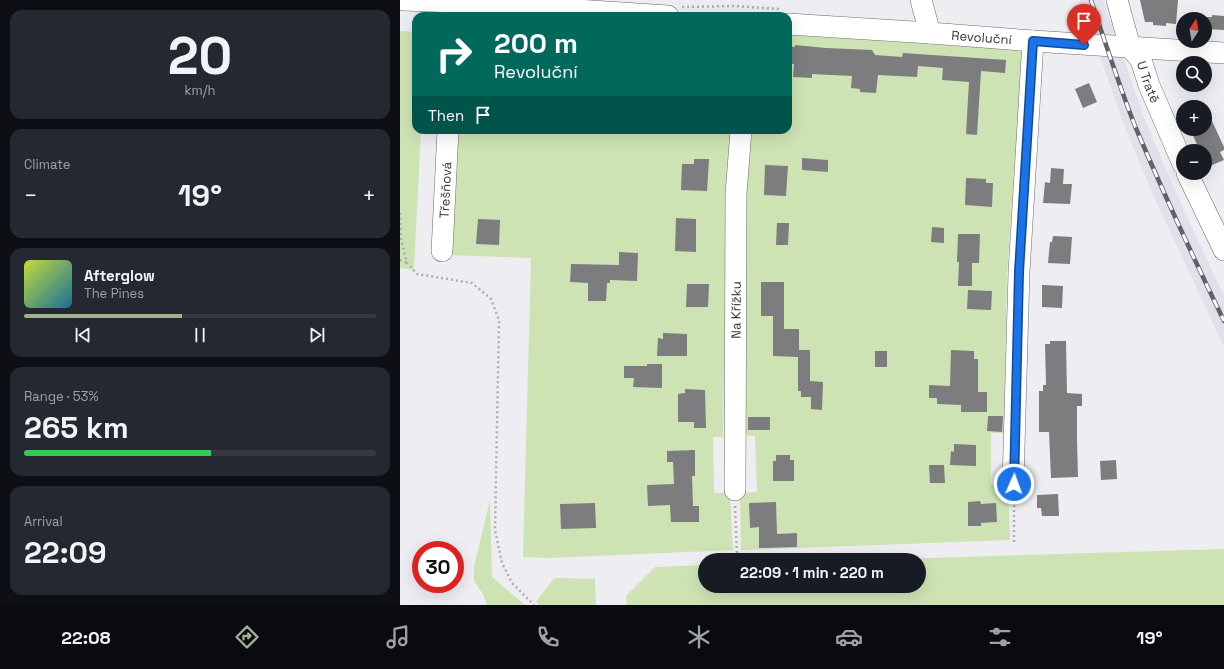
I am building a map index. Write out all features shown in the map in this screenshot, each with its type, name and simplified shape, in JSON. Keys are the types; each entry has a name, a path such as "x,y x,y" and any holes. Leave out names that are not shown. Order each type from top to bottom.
{"street":[{"path":"404,0 454,9 546,12"},
{"path":"921,0 930,33"},
{"name":"U Tratě","path":"1117,0 1130,47 1141,60 1149,85 1176,148"},
{"name":"Revoluční","path":"792,24 1224,53"},
{"path":"1014,484 1019,272 1033,41"},
{"name":"Třešňová","path":"442,251 448,134"},
{"name":"Na Křížku","path":"735,490 736,194 741,134"},
{"path":"1190,180 1224,250"}],"path":[{"path":"400,213 401,239 407,263"},
{"path":"400,260 407,263 417,274 472,284 491,299 499,320 495,530 502,563 512,583 534,605"},
{"path":"1014,484 1014,543"},
{"path":"735,490 737,553"}],"shaded area":[{"path":"1080,0 1103,0 1145,120 1176,193 1224,296 1224,347 1156,201 1125,128"}],"green space":[{"path":"400,31 412,32 412,134 421,134 414,270 400,268"},
{"path":"792,35 1022,50 1007,276 1004,433 991,433 991,485 1008,485 1010,540 741,550 740,493 757,492 755,436 742,435 746,207 750,134 792,134"},
{"path":"456,134 732,134 726,265 723,437 713,437 714,493 730,493 733,550 549,558 523,557 531,258 449,255"},
{"path":"490,500 492,577 525,605 487,605 483,594 474,581 474,567"},
{"path":"1224,549 1224,605 627,605 626,596 655,567 698,565 698,593 926,593 926,558"},
{"path":"554,578 595,579 596,605 539,605 536,602"}],"building":[{"path":"1140,0 1178,0 1176,24 1166,23 1166,26 1153,25 1153,22 1145,22"},
{"path":"1212,15 1224,16 1224,30 1212,29"},
{"path":"795,45 872,50 875,55 902,57 903,53 1006,60 1005,73 981,71 977,135 966,134 969,82 942,80 943,68 918,66 917,77 878,75 876,93 860,92 860,89 851,88 852,76 812,74 812,78 793,77 794,64 792,64 792,47 795,47"},
{"path":"1089,83 1097,102 1083,108 1075,89"},
{"path":"1212,121 1224,147 1224,150 1220,152 1224,160 1212,165 1212,144 1197,144 1193,136 1212,136"},
{"path":"802,158 828,160 828,172 802,170"},
{"path":"694,159 709,159 707,191 681,190 682,164 694,164"},
{"path":"765,165 788,166 786,196 764,195"},
{"path":"1051,168 1064,169 1063,184 1072,184 1070,204 1043,203 1045,182 1050,183"},
{"path":"966,178 986,179 986,183 993,183 992,207 965,205"},
{"path":"676,218 696,219 696,252 675,251"},
{"path":"478,219 500,220 499,245 476,244"},
{"path":"777,223 789,223 788,245 776,245"},
{"path":"932,227 944,228 944,243 931,242"},
{"path":"958,234 980,234 979,263 972,263 972,286 958,286"},
{"path":"1053,236 1072,237 1070,264 1048,263 1050,242 1052,242"},
{"path":"619,252 638,253 637,281 610,280 610,283 607,283 606,301 588,301 588,283 570,282 571,264 619,265"},
{"path":"761,282 784,282 784,329 799,329 799,350 810,350 810,381 823,382 822,410 811,409 811,397 801,397 801,391 798,391 798,357 773,356 773,316 761,316"},
{"path":"687,284 709,284 708,307 686,307"},
{"path":"1042,285 1063,286 1062,308 1042,307"},
{"path":"968,290 992,291 991,310 967,309"},
{"path":"663,333 687,334 687,356 657,356 658,338 663,339"},
{"path":"1050,341 1066,341 1067,393 1082,394 1082,406 1077,406 1078,477 1051,478 1049,432 1039,432 1039,391 1043,391 1043,385 1046,385 1045,344 1050,344"},
{"path":"951,350 974,351 974,359 978,359 978,392 987,392 987,412 961,412 961,405 937,404 937,398 929,398 929,385 950,386"},
{"path":"875,351 887,351 887,367 875,367"},
{"path":"647,364 662,364 662,388 633,387 634,378 624,378 624,366 647,366"},
{"path":"685,389 705,390 706,428 694,428 694,422 678,422 678,394 685,393"},
{"path":"988,416 1003,416 1002,432 987,431"},
{"path":"748,417 770,417 770,430 748,430"},
{"path":"954,444 976,445 976,466 950,465 951,451 954,452"},
{"path":"695,450 695,476 692,476 693,506 699,506 699,522 671,522 670,505 648,506 647,485 674,484 673,462 667,462 667,451"},
{"path":"776,455 790,455 790,460 794,460 794,481 773,481 773,461 776,461"},
{"path":"1116,460 1117,479 1101,480 1100,461"},
{"path":"929,465 944,465 945,483 930,483"},
{"path":"1058,494 1059,516 1042,516 1041,508 1037,508 1037,495"},
{"path":"980,501 981,504 996,503 997,522 981,523 981,526 968,526 968,502"},
{"path":"776,502 777,534 797,533 797,547 759,548 759,527 750,528 749,503"},
{"path":"595,503 596,528 561,529 560,504"}],"railway":[{"path":"1091,0 1135,126 1178,224 1224,321"}],"route":[{"path":"1014,484 1019,272 1033,41 1084,45"}]}
